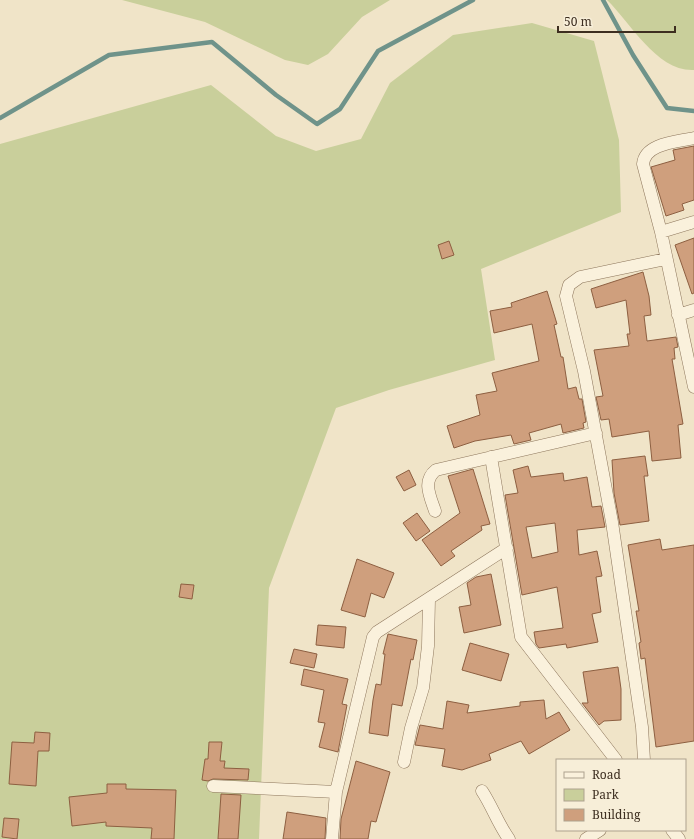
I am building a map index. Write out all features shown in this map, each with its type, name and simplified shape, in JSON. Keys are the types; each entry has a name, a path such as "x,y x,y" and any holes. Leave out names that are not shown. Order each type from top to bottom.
{"street":[{"path":"694,138 654,148 646,153 644,158 645,175 661,232 694,387"},
{"path":"661,232 694,222"},
{"path":"644,759 642,727 616,554 584,371 567,303 567,289 580,277 666,259"},
{"path":"678,315 694,310"},
{"path":"435,511 427,484 431,474 439,468 596,434"},
{"path":"491,457 522,640 615,759"},
{"path":"332,839 336,792 373,637 377,632 507,548"},
{"path":"404,762 411,728 423,688 428,646 429,599"},
{"path":"213,786 336,792"},
{"path":"482,791 509,839"},
{"path":"586,839 598,831"},
{"path":"673,831 679,839"}],"green space":[{"path":"122,0 390,0 362,17 328,54 308,65 285,60 205,22"},
{"path":"607,0 694,0 694,70 681,68 668,63 656,55"},
{"path":"532,23 594,41 619,140 621,212 481,269 495,360 389,390 336,408 269,588 259,839 0,839 0,144 211,85 276,136 316,151 361,139 390,83 453,35"}],"building":[{"path":"694,146 694,200 682,204 684,210 666,216 651,167 675,160 673,150"},
{"path":"694,238 694,293 692,294 675,245"},
{"path":"449,241 454,255 442,259 438,245"},
{"path":"643,272 649,296 651,315 644,316 647,341 676,337 678,347 674,348 675,359 672,359 683,424 678,425 681,458 652,461 649,431 612,437 609,419 601,420 596,397 603,396 594,350 629,346 627,334 630,334 626,300 596,308 591,289"},
{"path":"547,291 557,324 554,325 561,357 563,357 568,389 576,387 579,399 582,399 586,422 583,423 584,428 563,433 561,424 529,433 531,440 514,444 511,435 475,441 454,448 447,426 480,415 476,395 497,391 492,373 539,361 532,324 494,333 490,311 512,307 511,303"},
{"path":"645,456 648,476 644,476 649,521 620,525 614,493 612,460"},
{"path":"528,466 531,477 563,473 564,481 587,477 592,507 601,506 605,527 577,530 579,555 597,551 602,576 596,577 601,612 592,614 598,642 567,648 566,644 539,648 536,644 534,632 563,628 557,587 522,595 505,495 518,493 513,470","holes":["555,523 558,552 532,558 526,527"]},
{"path":"473,469 490,524 481,526 482,530 451,551 455,556 441,566 422,540 460,513 448,476"},
{"path":"409,470 416,485 404,491 396,477"},
{"path":"417,513 430,531 416,541 403,523"},
{"path":"660,539 662,550 694,545 694,741 656,747 645,658 641,659 639,643 641,642 636,611 639,611 628,545"},
{"path":"357,559 394,573 384,598 371,593 365,617 341,610"},
{"path":"491,574 501,625 464,633 459,607 471,605 467,583 476,577"},
{"path":"181,584 194,585 192,599 179,597"},
{"path":"318,625 346,627 344,648 316,645"},
{"path":"388,634 417,640 413,660 411,659 402,706 392,704 388,736 369,733 376,684 381,685 385,654 383,654"},
{"path":"470,643 509,654 501,681 462,670"},
{"path":"294,649 317,654 314,668 290,663"},
{"path":"618,667 621,689 621,720 604,721 599,725 582,703 588,703 583,672"},
{"path":"304,669 348,679 342,704 347,705 338,752 319,747 325,723 318,722 324,690 301,685"},
{"path":"544,700 546,719 559,712 570,730 529,754 521,741 489,754 491,760 462,770 442,766 445,749 415,745 420,725 443,729 447,701 469,705 467,713 520,706 520,702"},
{"path":"35,732 50,733 49,751 38,751 36,786 9,784 12,742 34,743"},
{"path":"209,742 222,742 220,761 225,761 224,768 249,769 248,780 202,780 205,759 208,759"},
{"path":"356,761 390,772 376,822 371,821 368,839 340,839 341,819"},
{"path":"107,784 126,784 126,789 176,790 174,839 151,839 152,828 106,826 106,822 72,826 69,797 107,793"},
{"path":"221,794 241,795 238,839 218,839"},
{"path":"287,812 326,818 325,839 283,839"},
{"path":"4,818 19,819 17,839 2,837"}],"waterway":[{"path":"0,118 109,55 212,42 276,95 317,124 340,109 378,51 473,0"},
{"path":"603,0 633,55 667,108 694,111"}]}
